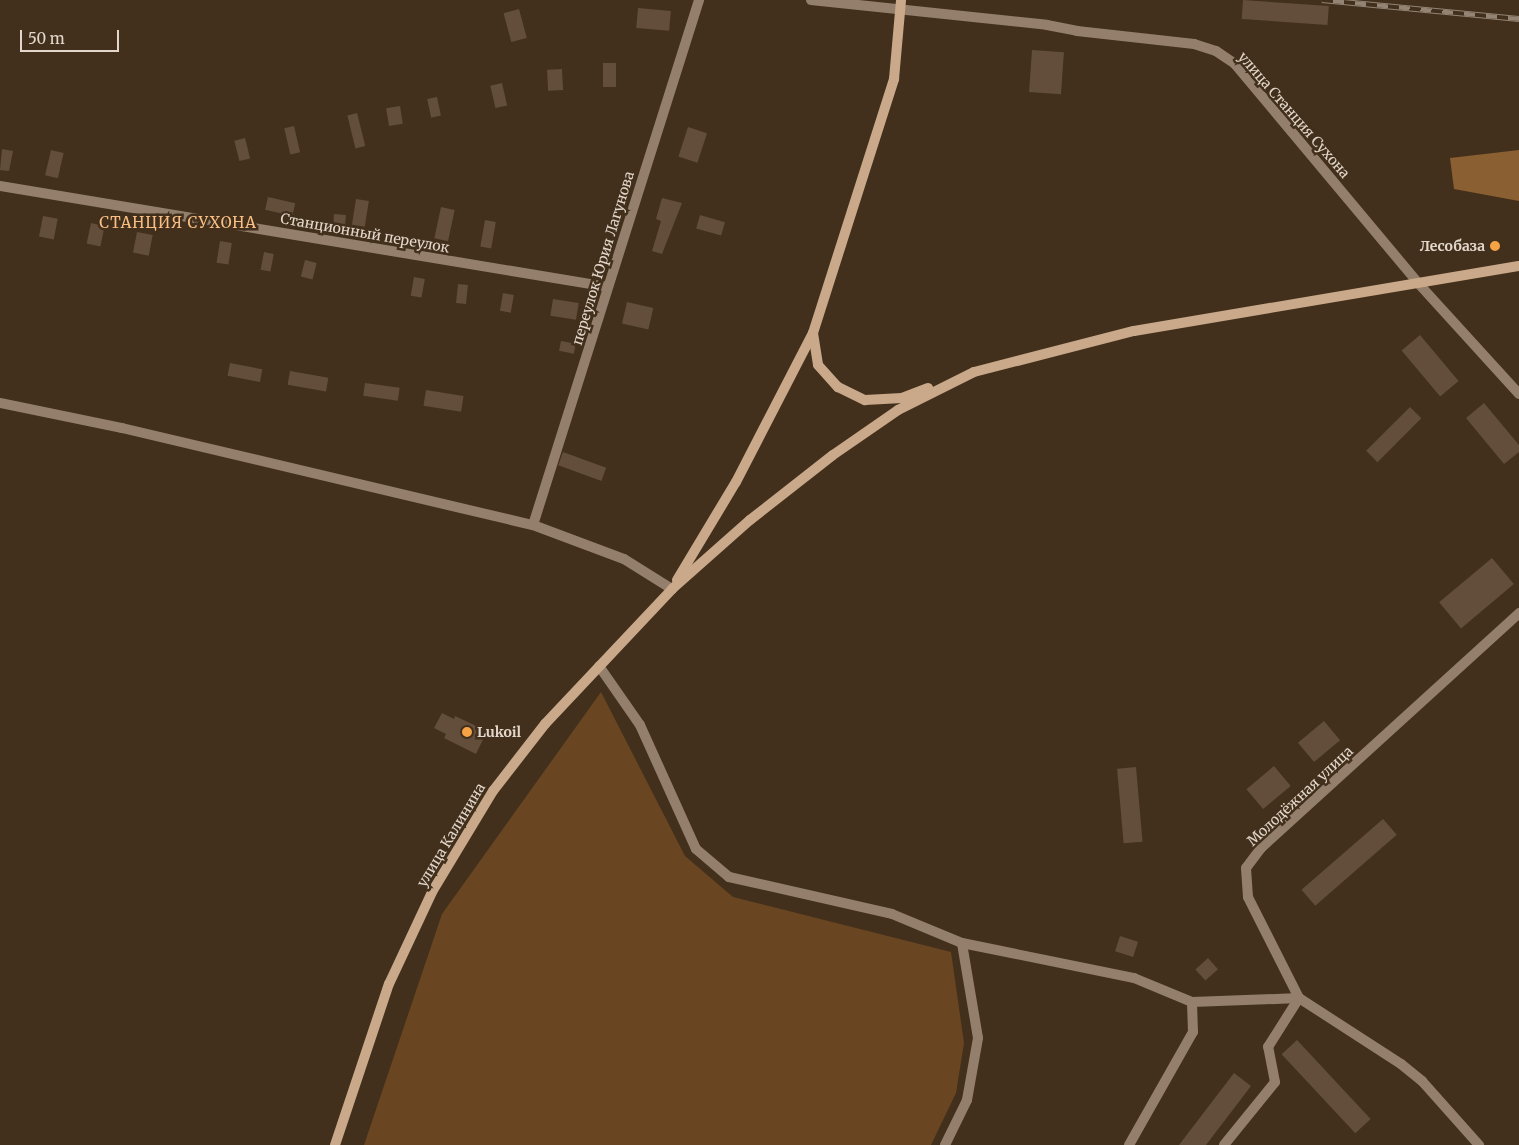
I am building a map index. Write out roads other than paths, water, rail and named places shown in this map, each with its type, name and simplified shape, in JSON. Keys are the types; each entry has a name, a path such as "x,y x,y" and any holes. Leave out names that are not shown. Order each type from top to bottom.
{"main road":[{"path":"672,589 736,482 814,334 894,80 902,0"},
{"path":"814,334 818,365 838,386 865,400 902,398 974,372 1134,331 1519,266"},
{"path":"672,589 750,520 833,455 898,410 974,372"},
{"name":"улица Калинина","path":"335,1145 389,984 432,892 493,791 545,724 672,589"}],"street":[{"name":"переулок Юрия Лагунова","path":"533,525 698,0"},
{"name":"улица Станция Сухона","path":"811,0 1047,25 1077,31 1194,44 1216,51 1235,64 1418,283 1519,394"},
{"name":"Станционный переулок","path":"0,186 608,287"},
{"path":"0,403 122,428 533,525 624,559 672,589"},
{"name":"Молодёжная улица","path":"1299,998 1248,897 1246,868 1261,848 1519,612"},
{"path":"599,666 640,725 696,849 729,877 892,914 962,943 1134,978 1192,1002 1299,998 1402,1064 1422,1081 1479,1145"},
{"path":"945,1145 967,1100 978,1038 962,943"},
{"path":"1224,1145 1275,1082 1268,1047 1299,998"},
{"path":"1129,1145 1193,1032 1192,1002"}],"railway":[{"path":"1322,0 1519,19"}],"place":[{"name":"Лесобаза","path":"1495,246"},
{"name":"Lukoil","path":"467,732"}],"district":[{"name":"СТАНЦИЯ СУХОНА","path":"178,223"}]}
